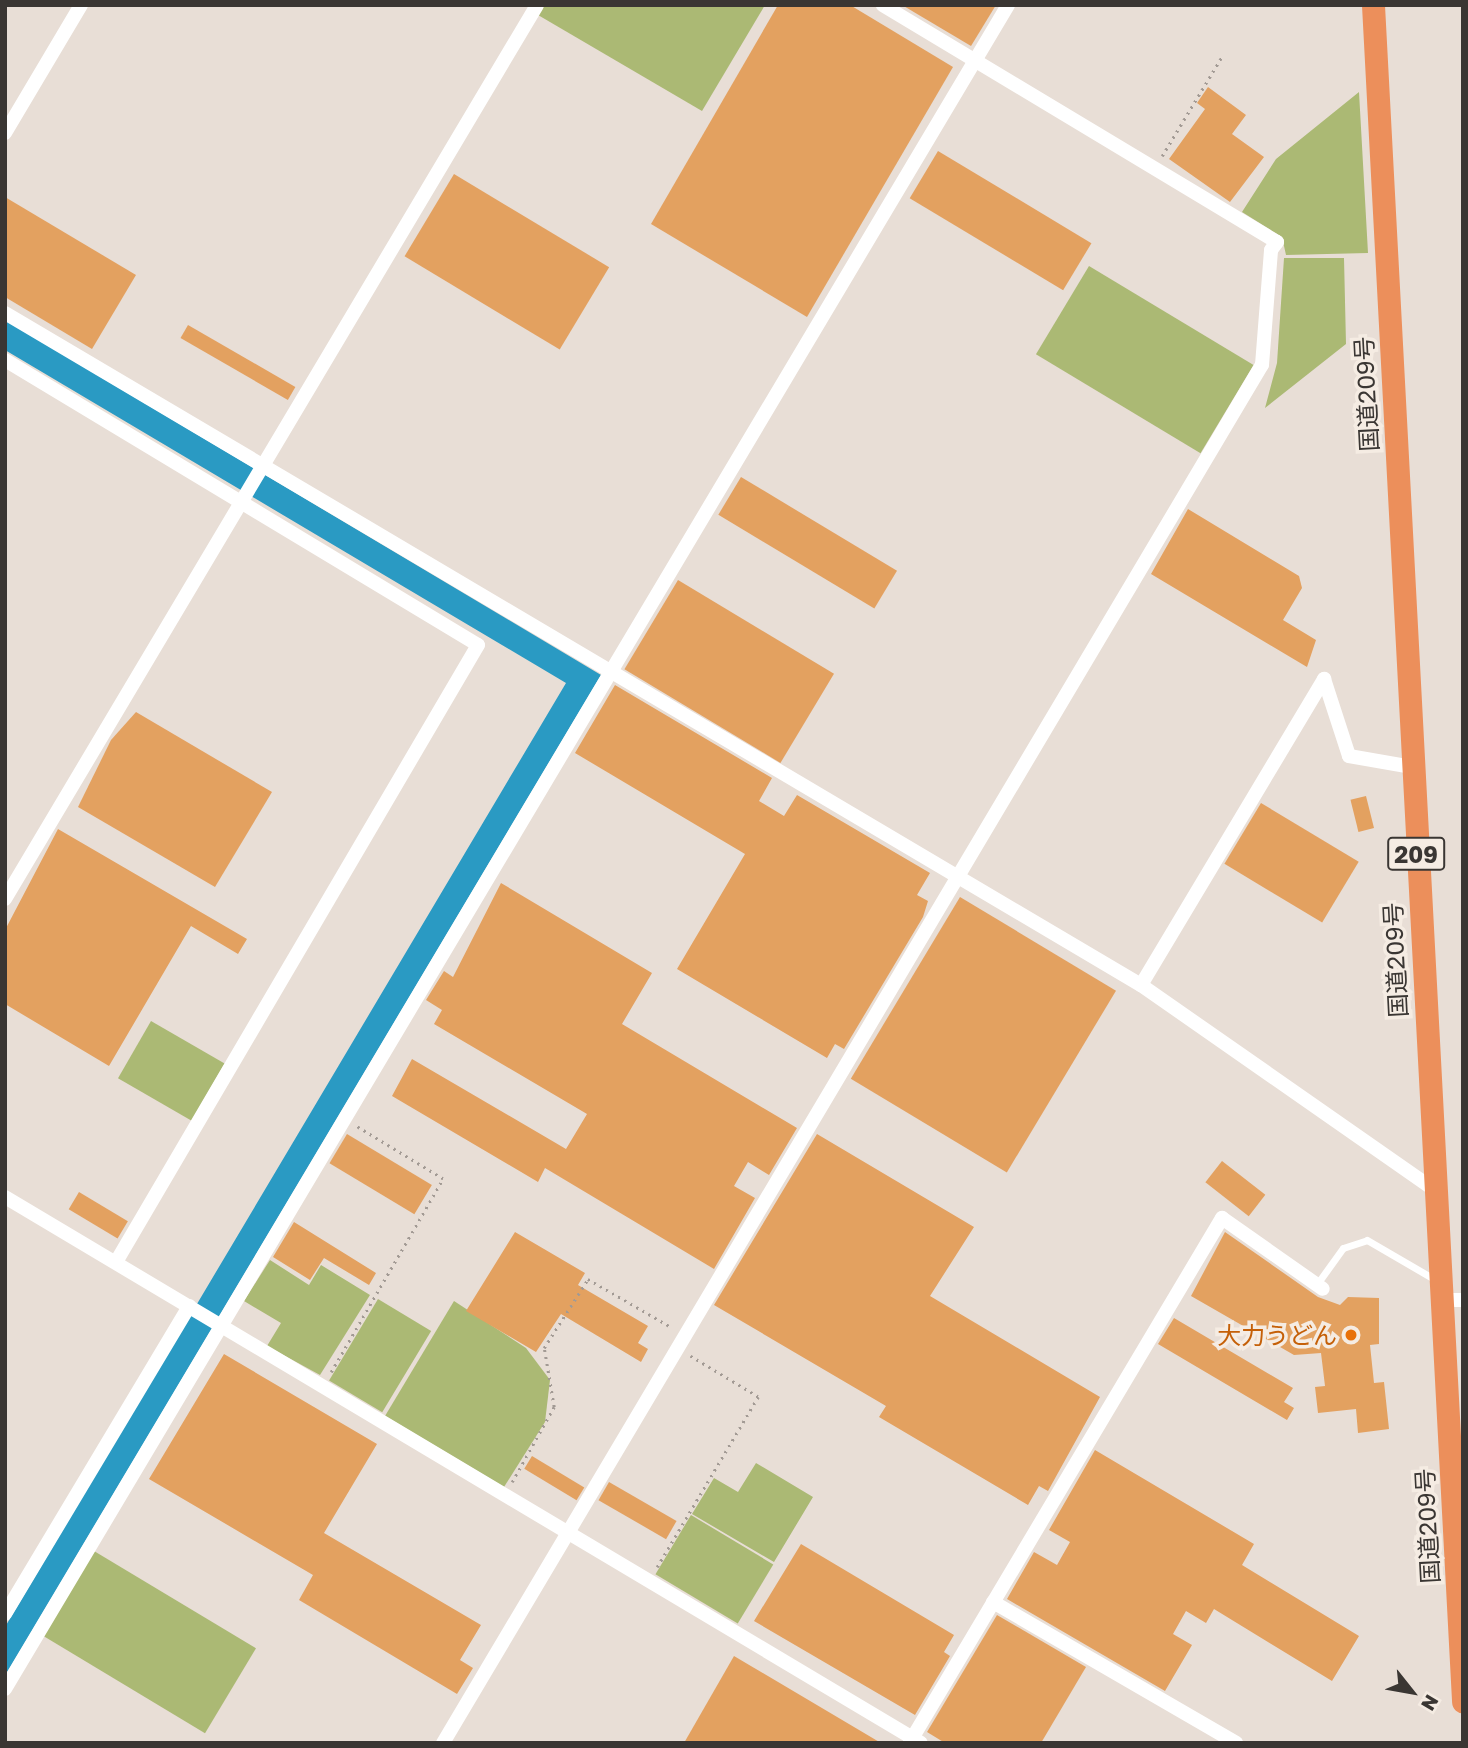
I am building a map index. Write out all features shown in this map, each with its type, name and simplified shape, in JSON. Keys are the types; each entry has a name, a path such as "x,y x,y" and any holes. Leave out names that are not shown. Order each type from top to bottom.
{"highway":[{"name":"国道209号","path":"1373,5 1438,1291 1459,1578 1463,1702"}],"street":[{"path":"5,133 81,5"},
{"path":"5,899 537,5"},
{"path":"443,1743 1262,365 1271,250 1277,242 883,5"},
{"path":"5,1689 1008,5"},
{"path":"5,313 265,463 1141,985 1433,1189"},
{"path":"5,360 473,637 477,652 116,1262"},
{"path":"1141,985 1324,679 1349,756 1412,767"},
{"path":"5,1198 915,1740 993,1602 1222,1218 1320,1287"},
{"path":"1438,1291 1463,1300"},
{"path":"5,1614 189,1306"},
{"path":"993,1602 1236,1743"}],"lane":[{"path":"1320,1287 1343,1248 1367,1240 1438,1291"}],"path":[{"path":"1154,168 1223,55"},
{"path":"323,1386 443,1179 344,1119"},
{"path":"504,1495 554,1407 544,1348 588,1279 758,1397 649,1580"}],"green space":[{"path":"544,5 765,5 702,111 538,15"},
{"path":"1359,92 1368,253 1286,255 1282,237 1242,212 1276,159"},
{"path":"1284,258 1344,258 1346,344 1265,408 1277,363"},
{"path":"1089,266 1254,365 1201,453 1036,354"},
{"path":"151,1021 225,1064 192,1121 118,1078"},
{"path":"270,1260 309,1285 321,1265 370,1295 320,1375 267,1346 281,1323 244,1301"},
{"path":"378,1299 431,1331 382,1412 329,1380"},
{"path":"454,1301 526,1348 550,1380 545,1422 504,1487 385,1416"},
{"path":"756,1463 813,1497 774,1562 692,1514 714,1478 738,1492"},
{"path":"691,1515 773,1564 738,1624 655,1574"},
{"path":"94,1551 256,1648 205,1733 43,1636"}],"water":[{"path":"5,320 601,675 5,1676 5,1627 566,683 5,350"}],"building":[{"path":"778,5 850,5 953,67 807,317 651,224"},
{"path":"902,5 996,5 971,46"},
{"path":"1208,87 1246,115 1232,134 1264,157 1230,202 1169,159 1205,109 1197,103"},
{"path":"938,151 1091,243 1063,290 910,198"},
{"path":"454,174 609,267 560,350 405,256"},
{"path":"5,197 136,275 92,349 5,297"},
{"path":"188,325 295,387 288,400 180,338"},
{"path":"741,477 897,571 874,608 718,515"},
{"path":"1188,509 1299,576 1302,588 1283,620 1316,640 1307,667 1151,574"},
{"path":"678,580 834,674 780,763 624,669"},
{"path":"615,685 772,778 759,801 784,816 797,795 930,873 917,895 928,901 923,917 844,1049 835,1044 827,1058 677,969 745,854 575,753"},
{"path":"136,712 272,792 215,887 78,807 111,740"},
{"path":"1366,796 1374,828 1358,832 1350,800"},
{"path":"1261,803 1359,862 1322,923 1224,864"},
{"path":"58,829 247,939 238,954 191,926 109,1066 5,1004 5,930"},
{"path":"501,883 652,973 622,1024 797,1128 769,1175 748,1162 734,1186 755,1198 714,1269 545,1168 538,1182 392,1096 412,1059 566,1149 587,1114 434,1024 442,1010 426,1000 444,971 453,977"},
{"path":"960,897 1116,991 1007,1172 851,1079"},
{"path":"347,1134 432,1185 414,1214 329,1163"},
{"path":"817,1134 974,1227 930,1296 1100,1397 1048,1491 1039,1486 1028,1505 879,1417 886,1406 714,1305"},
{"path":"1222,1161 1265,1195 1249,1216 1205,1182"},
{"path":"79,1192 128,1221 118,1239 69,1209"},
{"path":"294,1222 376,1273 369,1285 324,1258 310,1280 273,1257"},
{"path":"515,1232 585,1273 578,1285 648,1326 638,1343 648,1349 641,1362 561,1314 536,1352 466,1311"},
{"path":"1225,1232 1318,1297 1340,1305 1348,1297 1379,1298 1379,1344 1370,1345 1374,1383 1384,1382 1389,1429 1358,1433 1356,1409 1318,1413 1315,1387 1325,1386 1321,1353 1294,1355 1191,1296"},
{"path":"1174,1318 1293,1388 1284,1402 1294,1408 1287,1420 1158,1344"},
{"path":"224,1354 377,1444 324,1533 481,1625 460,1660 473,1668 457,1694 299,1600 313,1575 149,1479"},
{"path":"1095,1450 1254,1544 1242,1565 1359,1636 1332,1681 1214,1609 1206,1623 1186,1611 1173,1634 1192,1645 1165,1691 1007,1599 1034,1552 1057,1565 1070,1542 1049,1530"},
{"path":"532,1456 584,1487 577,1500 524,1469"},
{"path":"609,1482 677,1521 666,1539 598,1500"},
{"path":"801,1544 954,1635 944,1652 950,1656 915,1715 754,1621"},
{"path":"997,1615 1086,1667 1041,1743 945,1743 927,1732"},
{"path":"734,1656 881,1743 684,1743"}],"place":[{"name":"大力うどん","path":"1351,1335"}]}
